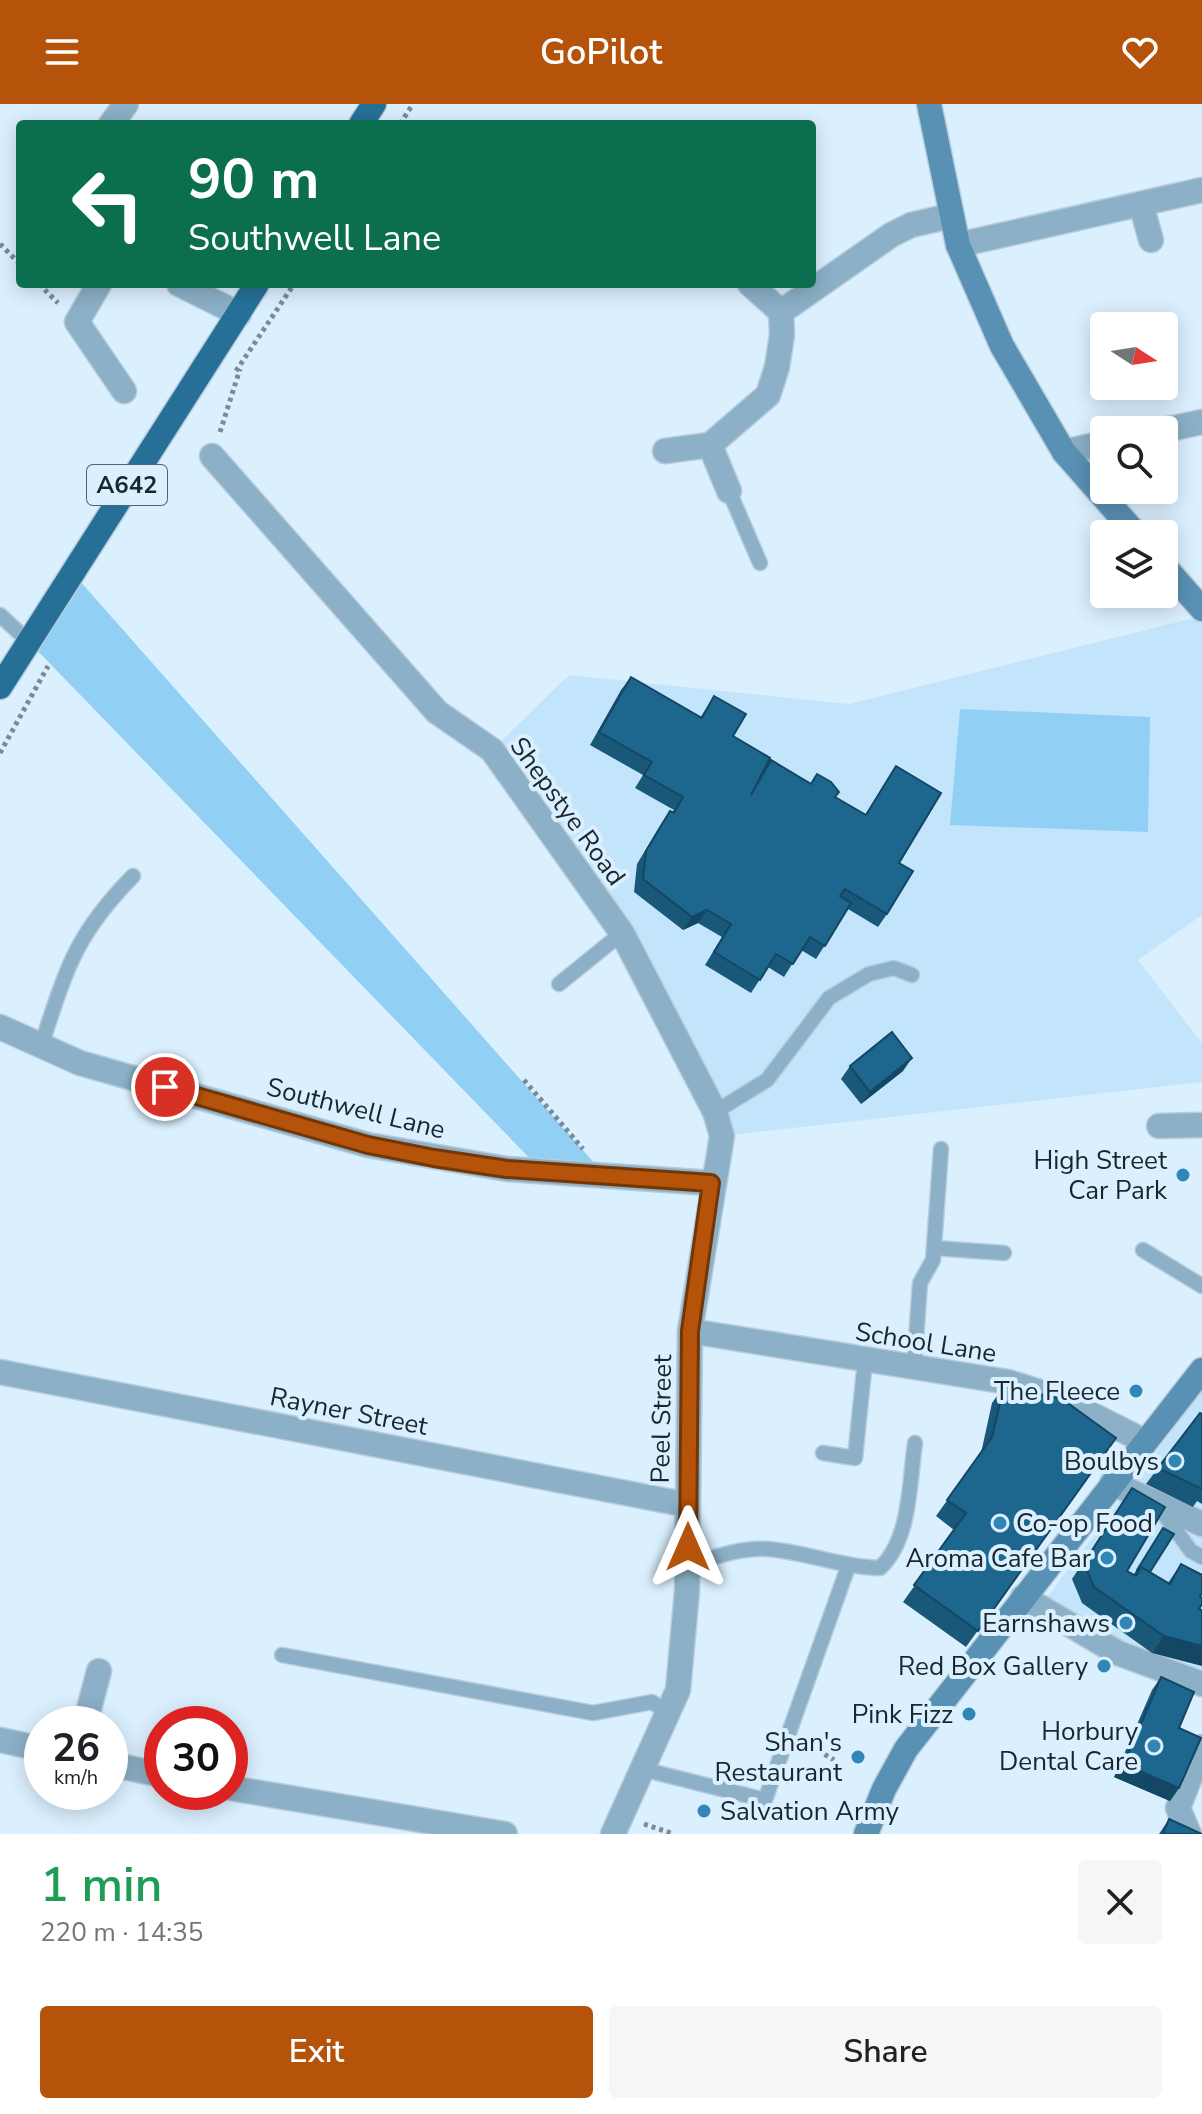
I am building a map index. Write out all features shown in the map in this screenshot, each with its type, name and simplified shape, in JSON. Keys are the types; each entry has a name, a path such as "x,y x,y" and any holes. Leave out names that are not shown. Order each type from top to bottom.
{"highway":[{"name":"A642","path":"0,687 255,288"}],"main road":[{"path":"929,104 958,245 1002,346 1064,452 1124,520"},
{"path":"1178,582 1202,609"},
{"path":"866,1834 884,1789 906,1749 1202,1370"}],"street":[{"path":"958,245 1202,190"},
{"path":"1141,204 1151,240"},
{"path":"816,288 891,235 911,225 950,216"},
{"path":"97,288 77,322 124,391"},
{"path":"187,288 239,314"},
{"path":"665,451 710,445 768,395 777,367 782,335 781,312 754,288"},
{"path":"781,312 815,288"},
{"path":"1178,427 1202,422"},
{"path":"710,445 729,491"},
{"path":"1064,452 1090,446"},
{"name":"Shepstye Road","path":"212,456 437,712 492,750 622,933 715,1112 722,1136 711,1183"},
{"name":"Southwell Lane","path":"0,1027 42,1043 80,1063 368,1145 507,1169 711,1183"},
{"path":"1159,1126 1202,1125"},
{"name":"Peel Street","path":"613,1834 678,1690 687,1566 690,1331 711,1183"},
{"name":"School Lane","path":"690,1331 1008,1382 1059,1398 1144,1441"},
{"name":"Rayner Street","path":"0,1372 688,1505"},
{"path":"1112,1483 1202,1524"},
{"path":"1023,1597 1118,1653 1202,1684"},
{"path":"90,1706 99,1671"},
{"path":"0,1740 24,1745"},
{"path":"1189,1834 1178,1808 1200,1761"},
{"path":"248,1792 404,1827 505,1834"}],"lane":[{"path":"729,491 760,563"},
{"path":"0,615 29,642"},
{"path":"42,1043 78,942 100,909 133,876"},
{"path":"559,984 622,933"},
{"path":"715,1112 767,1080 829,998 869,974 894,968 912,975"},
{"path":"914,1368 920,1283 933,1260 941,1149"},
{"path":"934,1248 1004,1253"},
{"path":"1143,1250 1202,1286"},
{"path":"823,1453 855,1458 865,1361"},
{"path":"687,1566 719,1556 765,1549 848,1567 880,1568 891,1557 904,1524 915,1443"},
{"path":"1157,1503 1191,1551 1202,1557"},
{"path":"642,1769 765,1800 848,1567"},
{"path":"282,1655 593,1713 652,1702 668,1713"}],"path":[{"path":"0,244 16,260"},
{"path":"212,456 242,362 219,345"},
{"path":"524,1080 604,1174"},
{"path":"789,1732 834,1760"}],"shaded area":[{"path":"71,571 604,1174 541,1170 29,642"},
{"path":"1202,616 1202,915 1138,960 1202,1043 1202,1082 722,1136 622,933 492,750 569,675 849,704"},
{"path":"960,709 1150,717 1148,832 950,825"},
{"path":"1202,1391 1202,1687 1043,1603"}],"building":[{"path":"631,677 702,718 714,696 746,714 733,736 770,758 751,795 771,760 811,784 817,774 831,782 839,792 835,797 866,815 896,766 941,793 899,863 913,871 887,914 845,889 840,896 851,903 825,946 810,937 793,964 776,954 760,980 714,952 731,924 707,910 692,917 643,879 646,851 670,811 674,813 683,797 644,775 652,762 599,732"},
{"path":"892,1032 912,1058 870,1092 850,1066"},
{"name":"Co-op Food","path":"1004,1386 1062,1399 1116,1438 978,1631 914,1585 966,1513 947,1500 992,1437"},
{"path":"1202,1414 1202,1489 1158,1468"},
{"path":"1132,1488 1165,1507 1127,1571 1136,1576 1141,1567 1170,1584 1181,1564 1202,1575 1202,1604 1199,1609 1202,1610 1202,1646 1164,1636 1094,1587 1084,1563"},
{"path":"1163,1528 1174,1534 1150,1572 1141,1567 1138,1571 1137,1570"},
{"name":"Horbury Dental Care","path":"1161,1677 1194,1692 1179,1728 1201,1738 1179,1788 1124,1764"},
{"path":"1169,1819 1202,1834 1163,1834"}],"place":[{"name":"High Street Car Park","path":"1183,1175"},
{"name":"The Fleece","path":"1136,1391"},
{"name":"Boulbys","path":"1175,1461"},
{"name":"Co-op Food","path":"1000,1523"},
{"name":"Aroma Cafe Bar","path":"1107,1558"},
{"name":"Earnshaws","path":"1126,1623"},
{"name":"Red Box Gallery","path":"1104,1666"},
{"name":"Pink Fizz","path":"969,1714"},
{"name":"Horbury Dental Care","path":"1154,1746"},
{"name":"Shan's Restaurant","path":"858,1757"},
{"name":"Salvation Army","path":"704,1811"}],"route":[{"path":"165,1087 368,1145 434,1158 507,1169 711,1183 690,1331 688,1547"}]}
